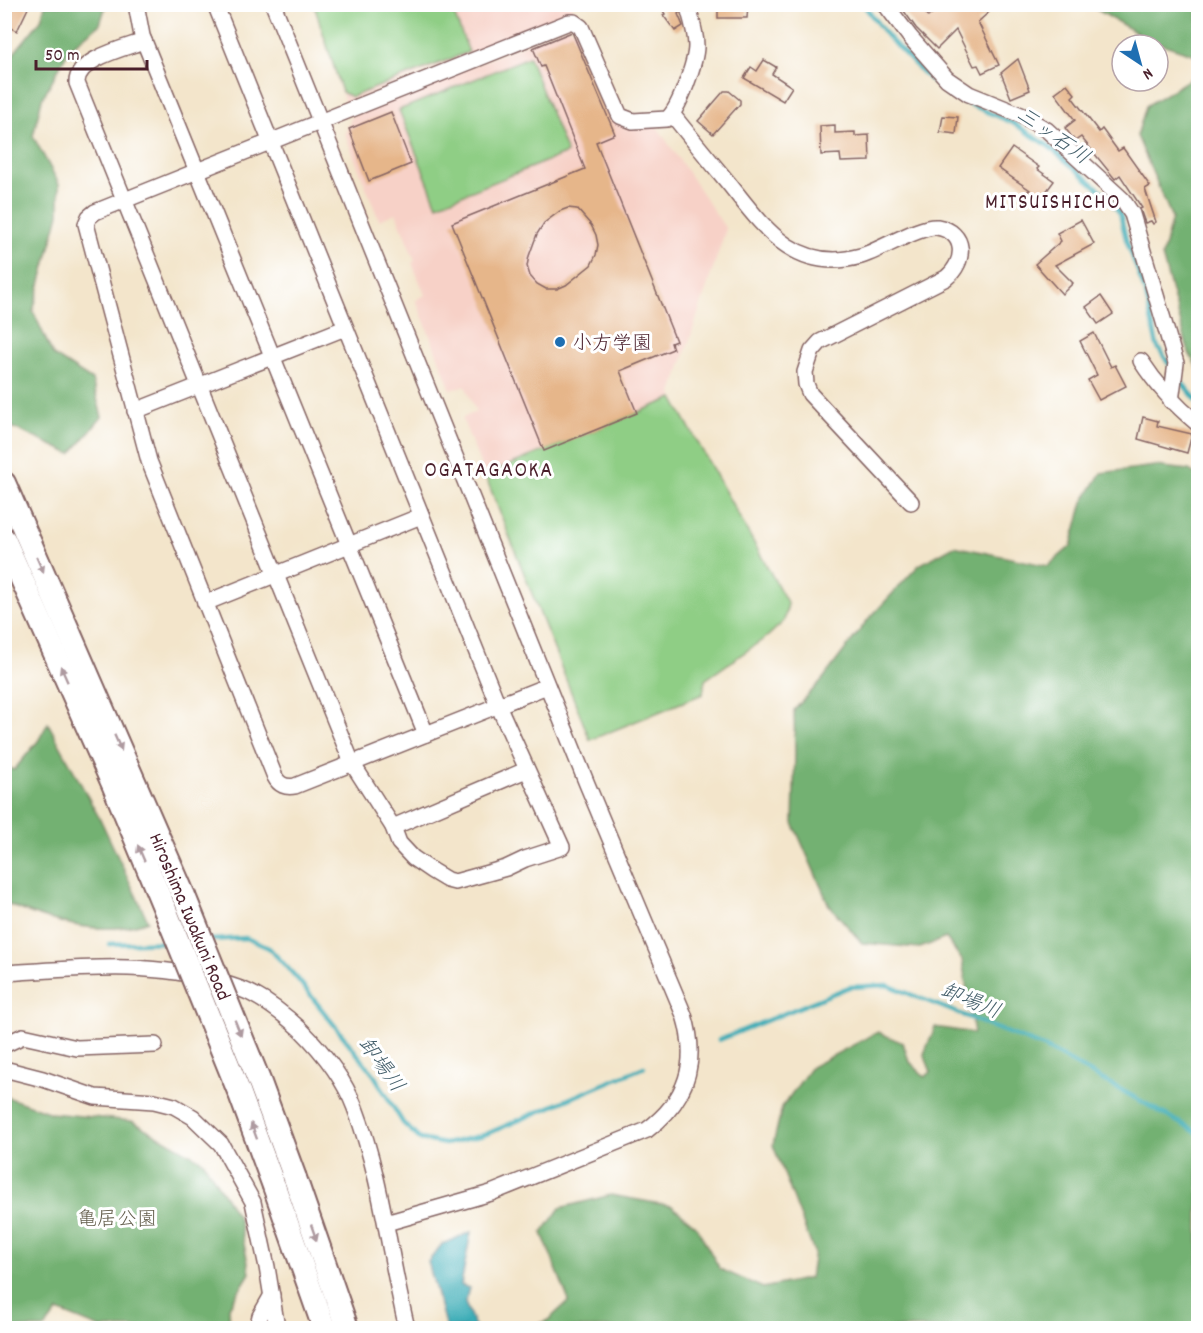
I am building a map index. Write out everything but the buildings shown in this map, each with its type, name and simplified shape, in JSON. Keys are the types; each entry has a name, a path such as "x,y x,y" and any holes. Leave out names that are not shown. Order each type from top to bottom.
{"highway":[{"name":"Hiroshima Iwakuni Road","path":"4,483 184,896 260,1083 324,1329"},
{"name":"Hiroshima Iwakuni Road","path":"4,538 113,784 240,1094 284,1182 347,1329"}],"street":[{"path":"136,4 139,28 144,41 426,734"},
{"path":"144,41 87,63 77,78 124,201 352,763 393,827 399,843 413,858 447,880 455,882 506,868 562,847 498,705 215,4"},
{"path":"273,4 547,686 684,1015 692,1047 687,1079 681,1094 661,1120 633,1137 491,1193 386,1223"},
{"path":"547,686 292,786 285,786 278,782 149,461 86,224 93,214 124,201 574,22 581,27 620,116 633,121 662,120 672,114 695,56 695,35 687,4"},
{"path":"885,4 910,37 947,78 969,93 1021,115 1047,130 1122,199 1132,214 1176,363 1172,398"},
{"path":"672,114 762,225 771,235 794,250 820,258 848,258 868,254 923,229 935,227 946,230 956,237 961,248 960,260 955,271 946,278 820,342 807,361 805,372 806,384 817,404 911,502"},
{"path":"135,411 345,328"},
{"path":"1141,361 1156,383 1198,424"},
{"path":"205,603 421,516"},
{"path":"393,827 526,770"},
{"path":"4,973 129,966 195,974 254,994 288,1018 315,1044 340,1078 354,1107 368,1150 386,1223 407,1329"},
{"path":"4,1045 23,1036 77,1048 154,1046"},
{"path":"4,1069 43,1079 95,1097 154,1101 174,1106 193,1117 221,1144 253,1202 277,1329"},
{"path":"257,1329 260,1316 272,1295"}],"shaded area":[{"path":"570,4 576,11 345,104 314,5"},
{"name":"小方学園","path":"567,27 578,31 620,124 656,125 726,229 672,393 674,401 788,604 784,621 768,636 705,680 703,694 590,740 462,418 476,412 465,385 451,390 416,300 425,295 412,263 415,261 396,213 379,220 345,134 352,116"}],"green space":[{"path":"314,4 477,5 454,14 469,52 351,97 342,92"},
{"path":"45,5 106,5 100,24 70,48 42,99 33,136 59,184 59,214 33,311 53,355 92,380 102,417 71,454 5,424 5,64 41,20"},
{"path":"1084,5 1198,5 1198,56 1170,47 1170,33 1137,33 1094,8"},
{"path":"529,57 567,153 437,205 399,110"},
{"path":"1198,74 1198,369 1189,353 1162,256 1172,218 1137,136 1146,106"},
{"path":"673,398 788,604 784,621 768,636 705,680 703,694 590,740 485,475"},
{"path":"1155,466 1189,470 1198,476 1198,1328 530,1328 548,1320 569,1301 542,1233 560,1208 611,1195 672,1206 696,1226 720,1269 763,1288 810,1278 814,1252 773,1145 782,1107 811,1067 878,1032 903,1043 909,1061 925,1077 931,1072 924,1054 935,1027 974,1033 962,960 946,938 920,948 862,943 829,905 793,823 794,710 822,680 866,622 919,565 954,546 1048,566 1071,546 1083,502 1101,473"},
{"path":"48,723 102,823 148,921 113,928 75,926 5,903 5,766 14,770 38,741"},
{"name":"亀居公園","path":"4,1096 51,1113 132,1121 203,1161 239,1219 250,1273 229,1307 230,1328 100,1328 58,1311 45,1328 5,1328"}],"water":[{"path":"471,1232 461,1285 469,1288 465,1303 476,1328 446,1328 428,1262 442,1244"}],"waterway":[{"name":"三ッ石川","path":"863,4 887,36 948,95 1013,123 1047,145 1104,193 1120,213 1126,239 1146,294 1157,346 1171,367"},
{"name":"三ッ石川","path":"1179,379 1198,402"},
{"name":"卸場川","path":"209,940 246,938 269,948 296,977 374,1075 403,1123 420,1139 445,1144 484,1135 644,1067"},
{"name":"卸場川","path":"109,944 170,942"},
{"name":"卸場川","path":"719,1040 849,987 887,985 1046,1048 1198,1133"}],"place":[{"name":"小方学園","path":"560,342"}],"district":[{"name":"MITSUISHICHO","path":"1053,200"},
{"name":"OGATAGAOKA","path":"489,468"}]}
